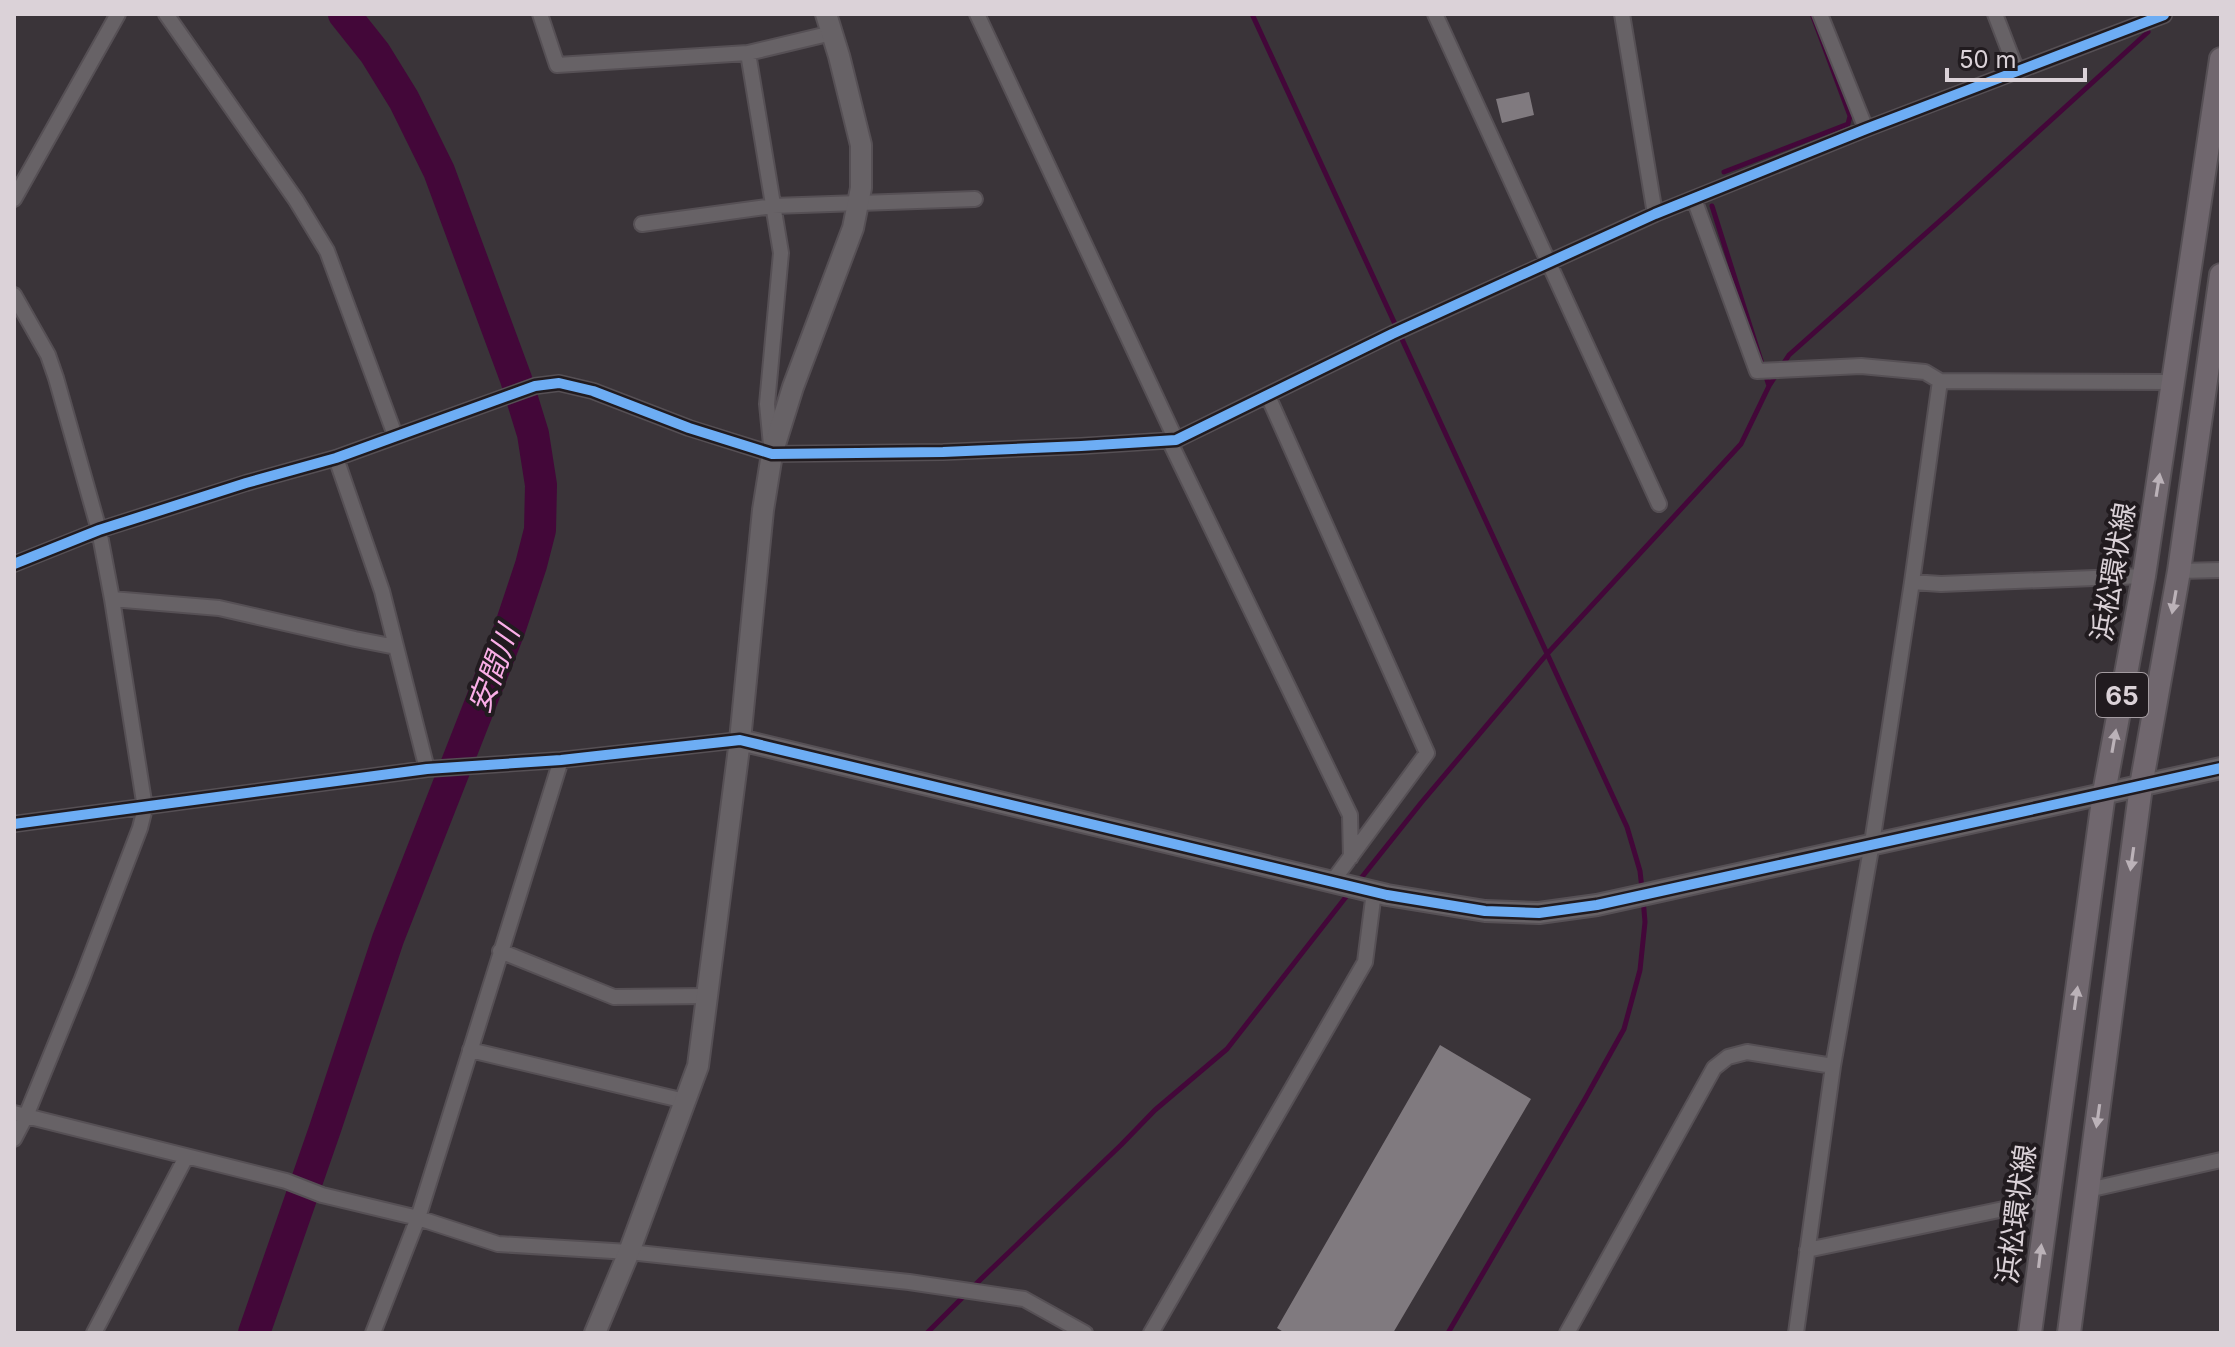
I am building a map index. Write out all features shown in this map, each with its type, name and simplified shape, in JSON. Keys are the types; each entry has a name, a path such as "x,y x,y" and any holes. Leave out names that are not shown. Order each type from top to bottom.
{"main road":[{"name":"浜松環状線","path":"2030,1333 2104,793 2144,576 2221,59"},
{"name":"65","path":"2069,1333 2141,786 2213,380 2221,275"}],"street":[{"path":"14,199 118,14"},
{"path":"166,14 296,200 327,251 395,435"},
{"path":"540,14 557,65 748,53 829,24 861,145 861,188 853,228 793,387 772,454 763,510 740,740 698,1066 629,1252 595,1333"},
{"path":"977,14 1350,815 1351,857"},
{"path":"1435,14 1659,504"},
{"path":"1622,14 1655,214"},
{"path":"1820,14 1866,129"},
{"path":"1995,14 2017,71"},
{"path":"14,564 99,530 336,458 535,386 559,383 593,391 689,428 772,454 943,452 1173,440 1392,334 1655,214 2164,14"},
{"path":"748,53 781,253 767,404 772,454"},
{"path":"642,224 773,206 975,199"},
{"path":"1694,199 1757,371 1861,366 1925,372 1940,381 2174,382"},
{"path":"14,295 48,355 99,530 145,808 140,828 20,1115 14,1139"},
{"path":"1796,1333 1833,1066 1872,843 1940,381"},
{"path":"1268,396 1427,753 1351,857 1337,883"},
{"path":"336,458 382,591 427,769"},
{"path":"2179,571 2221,570"},
{"path":"1912,582 1941,584 2144,576"},
{"path":"112,599 219,608 396,647"},
{"path":"14,824 427,769 561,760 740,740 1371,891 1485,911 1539,913 1597,905 2221,768"},
{"path":"373,1333 418,1218 561,760"},
{"path":"1151,1333 1365,962 1371,891"},
{"path":"500,951 614,997 707,996"},
{"path":"470,1050 685,1101"},
{"path":"1567,1333 1714,1068 1728,1057 1747,1052 1833,1066"},
{"path":"20,1115 286,1181 322,1195 418,1218 498,1244 629,1252 893,1280 1024,1299 1085,1333"},
{"path":"94,1333 186,1157"},
{"path":"2088,1190 2221,1160"},
{"path":"1807,1250 2047,1200"}],"building":[{"path":"1529,92 1534,115 1502,123 1496,99"},
{"path":"1440,1045 1531,1099 1393,1333 1285,1333 1277,1328"}],"waterway":[{"name":"安間川","path":"254,1333 388,939 510,628 540,530 541,485 533,434 516,379 439,171 404,100 375,53 344,14"},
{"path":"1252,14 1627,827 1642,889"},
{"path":"1724,172 1848,124 1850,116 1812,14"},
{"path":"1358,882 1547,654 1741,444 1769,386 1789,355 2148,32"},
{"path":"1712,206 1769,386"},
{"path":"927,1333 1155,1110 1227,1049 1349,893"},
{"path":"1448,1333 1624,1029 1640,970 1645,922 1643,898"}],"cycle path":[{"path":"14,564 99,530 336,458 535,386 559,383 593,391 689,428 772,454 943,452 1176,440 1392,334 1655,214 2164,15"},
{"path":"14,824 427,769 561,760 740,740 1387,895 1485,911 1539,913 1597,905 2221,768"}]}
